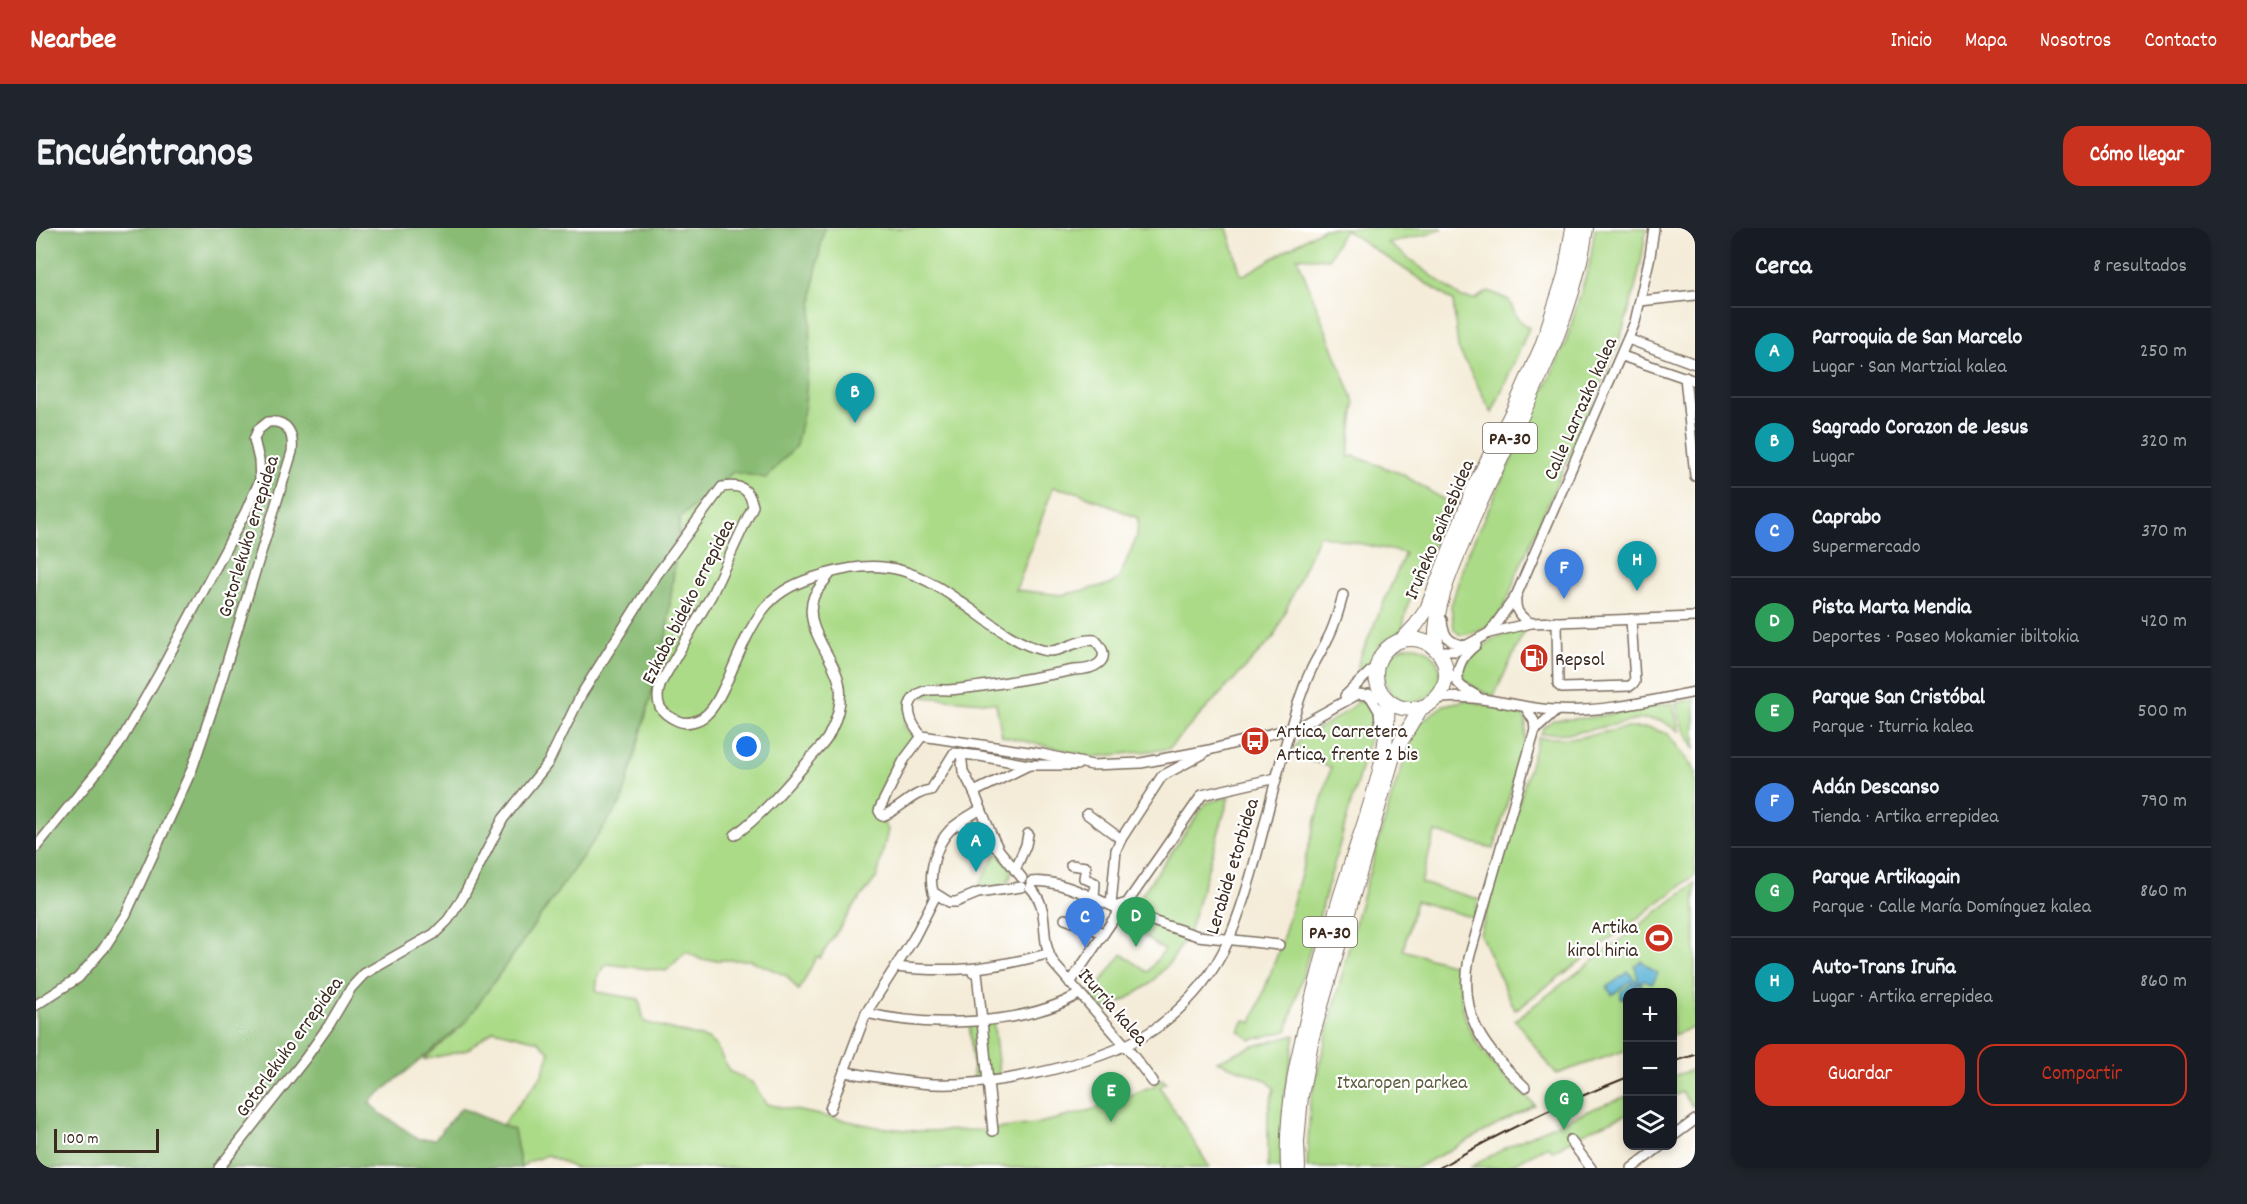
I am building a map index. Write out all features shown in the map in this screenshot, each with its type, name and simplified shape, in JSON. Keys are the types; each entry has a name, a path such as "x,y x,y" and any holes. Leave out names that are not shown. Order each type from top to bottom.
{"highway":[{"name":"Iruñeko saihesbidea","path":"1403,639 1427,609 1476,483 1514,409 1542,346 1565,275 1573,228"},
{"name":"Iruñeko saihesbidea","path":"1437,649 1435,627 1440,600 1490,479 1547,362 1571,296 1586,228"},
{"path":"1403,639 1425,641 1437,649"},
{"name":"PA-30","path":"1288,1168 1287,1142 1291,1094 1302,1035 1334,916 1369,807 1388,723 1385,698 1376,680 1378,664 1388,648 1403,639"},
{"name":"PA-30","path":"1437,649 1444,660 1447,671"},
{"path":"1436,699 1446,681 1447,671"},
{"path":"1385,698 1403,708 1421,708"},
{"name":"PA-30","path":"1298,1168 1297,1143 1301,1095 1312,1037 1394,753 1421,708 1436,699"}],"street":[{"name":"Calle Larrazko kalea","path":"1490,633 1516,596 1622,356 1640,301 1654,228"},
{"path":"1640,301 1695,295"},
{"path":"1628,339 1695,364"},
{"path":"1622,356 1695,381"},
{"path":"1685,377 1695,476"},
{"name":"Gotorlekuko errepidea","path":"36,847 118,746 186,624 260,480 259,460 254,439 258,429 268,422 282,422 291,434 292,452 192,769 126,914 104,948 78,978 36,1005"},
{"name":"Ezkaba bideko errepidea","path":"656,576 722,487 733,485 750,495 753,506 740,538 658,692 658,702 662,710 671,718 682,723 694,722 707,715 718,699 752,629 772,600 784,590 798,583 847,567 866,565 916,574 948,592 1000,630 1034,647 1053,652 1085,639 1095,640 1103,651 1100,663 1086,670 965,688 927,690 917,694 911,702 911,721 922,735"},
{"path":"1452,571 1452,584 1442,619 1443,633 1452,643 1468,645"},
{"path":"735,835 779,795 828,738 837,713 840,695 838,678 815,628 812,615 814,596 830,574"},
{"name":"Gotorlekuko errepidea","path":"219,1168 305,1059 351,988 364,974 434,934 448,921 462,899 503,819 548,763 581,695 656,576"},
{"name":"Lerabide etorbidea","path":"844,1072 920,1083 987,1082 1018,1077 1071,1064 1125,1045 1158,1026 1191,997 1213,968 1229,939 1243,899 1292,727 1311,671 1329,637 1342,596"},
{"path":"1516,596 1516,610 1520,617 1531,623"},
{"path":"1510,604 1509,615 1514,626"},
{"path":"1437,649 1456,651 1490,633 1531,623 1695,617"},
{"path":"1557,622 1558,685 1562,688 1630,686 1635,682 1632,619"},
{"path":"1458,683 1458,669 1461,661 1471,649 1504,628"},
{"path":"1328,711 1362,682 1378,664"},
{"path":"1447,671 1458,683 1479,698"},
{"path":"1436,699 1458,696 1526,708 1557,710 1594,709 1695,692"},
{"path":"1085,764 1042,754 922,735 904,760 879,811 882,816 890,813 916,794 931,790 954,753 1029,765 1085,764 1141,763 1209,750 1292,727 1310,721 1353,696 1369,694 1385,698"},
{"path":"1369,694 1379,711 1381,761"},
{"path":"1525,1087 1492,1055 1476,1029 1467,998 1466,978 1469,958 1534,730 1534,721 1526,708"},
{"path":"1534,730 1557,710"},
{"path":"1111,905 1116,850 1121,839 1162,776 1209,750"},
{"path":"895,967 934,971 973,969 1014,963 1047,954 1042,903 999,850 963,771 961,753"},
{"path":"974,792 1029,765"},
{"path":"981,809 949,831 939,846 930,883 936,895 949,902 956,902 978,893 1038,881 1071,888 1120,907 1127,903 1202,795 1276,778"},
{"path":"1087,814 1121,839"},
{"path":"958,824 999,850"},
{"path":"1015,870 1026,845 1028,834"},
{"path":"1071,864 1086,867 1084,878 1095,883 1094,898"},
{"path":"830,1109 866,1013 914,938 936,895"},
{"path":"1070,983 1117,914 1128,913 1198,936 1279,945"},
{"path":"1065,919 1104,933"},
{"name":"Iturria kalea","path":"1047,954 1125,1045 1153,1082"},
{"path":"973,969 973,973 976,972 993,1131"},
{"path":"866,1013 910,1022 981,1020 1013,1017 1045,1010 1065,1003 1079,994"},
{"path":"1677,1133 1695,1120"},
{"path":"1570,1140 1591,1168"},
{"path":"1632,1168 1656,1150"}],"green space":[{"path":"36,228 824,228 814,282 805,405 796,446 766,478 733,472 680,518 665,646 622,801 464,1024 369,1102 380,1113 419,1139 435,1139 461,1108 514,1130 521,1168 36,1168"},
{"path":"824,228 1227,228 1241,275 1324,228 1443,228 1429,234 1388,243 1462,298 1475,299 1489,291 1509,300 1517,318 1529,328 1492,413 1458,348 1453,301 1344,229 1329,259 1297,257 1355,404 1348,457 1354,456 1402,474 1451,504 1408,604 1402,630 1380,644 1367,669 1357,679 1359,660 1405,553 1319,535 1274,637 1168,749 1094,757 1002,736 996,703 910,696 904,727 915,737 891,771 875,809 888,830 877,877 854,906 820,958 816,957 799,991 787,976 750,960 702,960 686,952 666,971 607,964 598,975 596,992 639,999 644,1022 708,1039 717,1047 729,1071 753,1083 766,1104 877,1127 916,1131 988,1130 1035,1124 1082,1113 1155,1085 1162,1079 1166,1083 1160,1087 1210,1168 574,1168 548,1155 528,1162 521,1168 514,1130 502,1125 541,1077 550,1052 538,1041 494,1030 467,1050 423,1060 464,1024 622,801 665,646 680,518 733,472 814,282","holes":["1053,487 1077,492 1138,518 1137,536 1119,578 1111,584 1062,595 1016,590"]},
{"path":"1595,228 1646,228 1631,305 1616,350 1505,604 1492,622 1483,629 1460,635 1454,629 1451,606 1466,557 1565,345 1590,262"},
{"path":"1525,630 1494,696 1478,690 1464,680 1462,669 1489,642 1515,631"},
{"path":"1407,646 1417,646 1432,654 1438,663 1440,674 1438,685 1432,694 1417,702 1407,702 1396,697 1389,690 1384,679 1384,669 1389,658 1396,651"},
{"path":"1695,699 1695,750 1682,726 1676,703"},
{"name":"Itxaropen parkea","path":"1467,700 1520,715 1526,719 1525,740 1494,849 1435,832 1421,883 1479,899 1474,918 1416,901 1403,950 1461,967 1464,1012 1478,1046 1503,1075 1535,1105 1416,1168 1307,1168 1310,1102 1357,915 1393,792 1418,724 1444,705"},
{"path":"1359,701 1368,705 1376,715 1287,1031 1251,1040 1239,1031 1244,1020 1252,1023 1281,945 1331,767 1291,755 1300,739 1340,716"},
{"path":"1673,703 1679,731 1662,721 1643,719 1574,733 1541,734 1543,728 1553,720 1587,718"},
{"path":"1625,728 1650,728 1668,734 1695,771 1695,875 1515,1010 1480,934 1538,738 1577,738"},
{"path":"1229,797 1189,933 1172,960 1149,985 1106,1010 1090,997 1122,954 1148,972 1164,950 1123,921 1206,803"},
{"path":"997,852 1013,872 1007,881 1010,885 977,888"},
{"name":"Artika kirol hiria","path":"1695,883 1695,1027 1677,1034 1677,988 1623,988 1623,1051 1556,1074 1515,1020"},
{"path":"993,1019 1000,1081 974,1083 969,1020"},
{"path":"1295,1035 1284,1099 1281,1168 1268,1168 1268,1111 1274,1088 1266,1080 1217,1061 1250,1047"},
{"path":"1695,1069 1695,1104 1692,1106 1682,1092 1677,1094 1677,1075"},
{"path":"1623,1097 1623,1116 1583,1133 1553,1151 1548,1146 1505,1168 1469,1168 1507,1147 1586,1111"}],"water":[{"path":"1641,961 1658,973 1652,984 1642,980 1638,982 1642,983 1641,987 1637,984 1634,985 1637,988 1626,988 1633,983 1631,981 1612,995 1607,987 1628,972 1636,981 1638,979 1635,966"}],"railway":[{"path":"1677,1060 1695,1055"},
{"path":"1439,1168 1532,1119 1623,1079"}],"place":[{"name":"Sagrado Corazon de Jesus","path":"855,423"},
{"name":"Auto-Trans Iruña","path":"1637,591"},
{"name":"Adán Descanso","path":"1564,599"},
{"name":"Repsol","path":"1534,658"},
{"name":"Artica, Carretera Artica, frente 2 bis","path":"1255,741"},
{"name":"Parroquia de San Marcelo","path":"976,872"},
{"name":"Artika kirol hiria","path":"1659,938"},
{"name":"Pista Marta Mendia","path":"1136,947"},
{"name":"Caprabo","path":"1085,948"},
{"name":"Parque San Cristóbal","path":"1111,1122"},
{"name":"Parque Artikagain","path":"1564,1130"}]}
